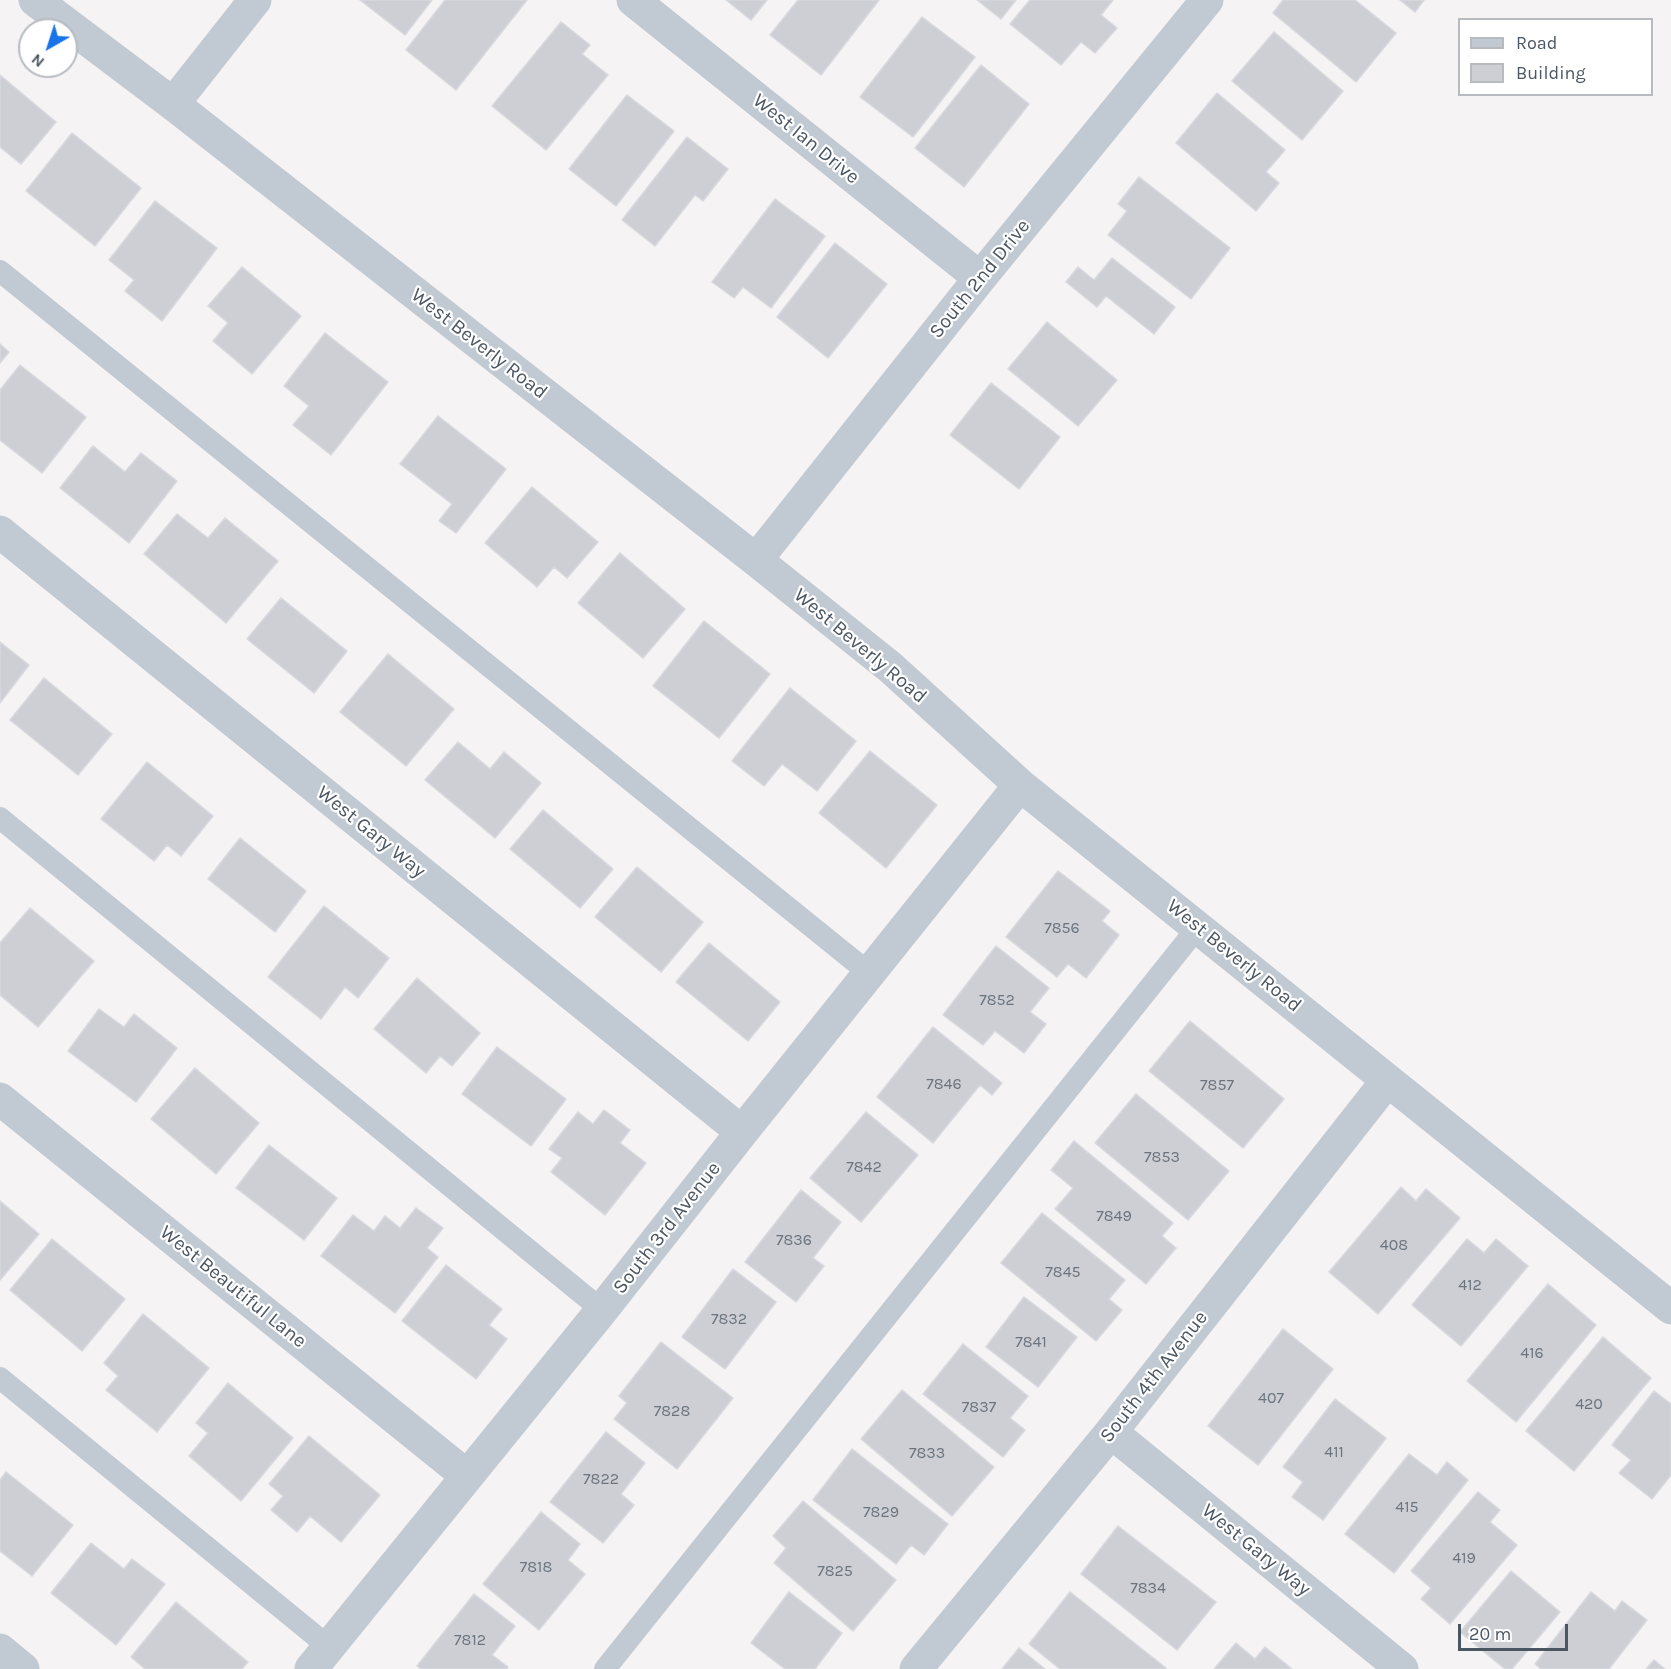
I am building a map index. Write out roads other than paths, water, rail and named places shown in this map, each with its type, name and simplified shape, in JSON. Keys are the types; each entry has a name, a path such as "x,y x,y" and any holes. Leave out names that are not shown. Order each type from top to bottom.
{"street":[{"name":"West Beverly Road","path":"35,0 173,104 890,667 1020,785 1671,1308"},
{"path":"173,104 255,0"},
{"name":"West Ian Drive","path":"633,0 980,278"},
{"name":"South 2nd Drive","path":"756,560 980,278 1207,0"},
{"name":"West Gary Way","path":"0,532 742,1132"},
{"name":"South 3rd Avenue","path":"320,1658 602,1310 1020,785"},
{"name":"South 4th Avenue","path":"916,1669 1111,1432 1387,1081"},
{"name":"West Beautiful Lane","path":"0,1099 467,1476"},
{"name":"West Gary Way","path":"1111,1432 1402,1669"},
{"path":"0,1650 23,1669"}],"lane":[{"path":"0,270 869,973"},
{"path":"0,818 602,1310"},
{"path":"605,1669 1198,927"},
{"path":"0,1378 320,1658"}]}
